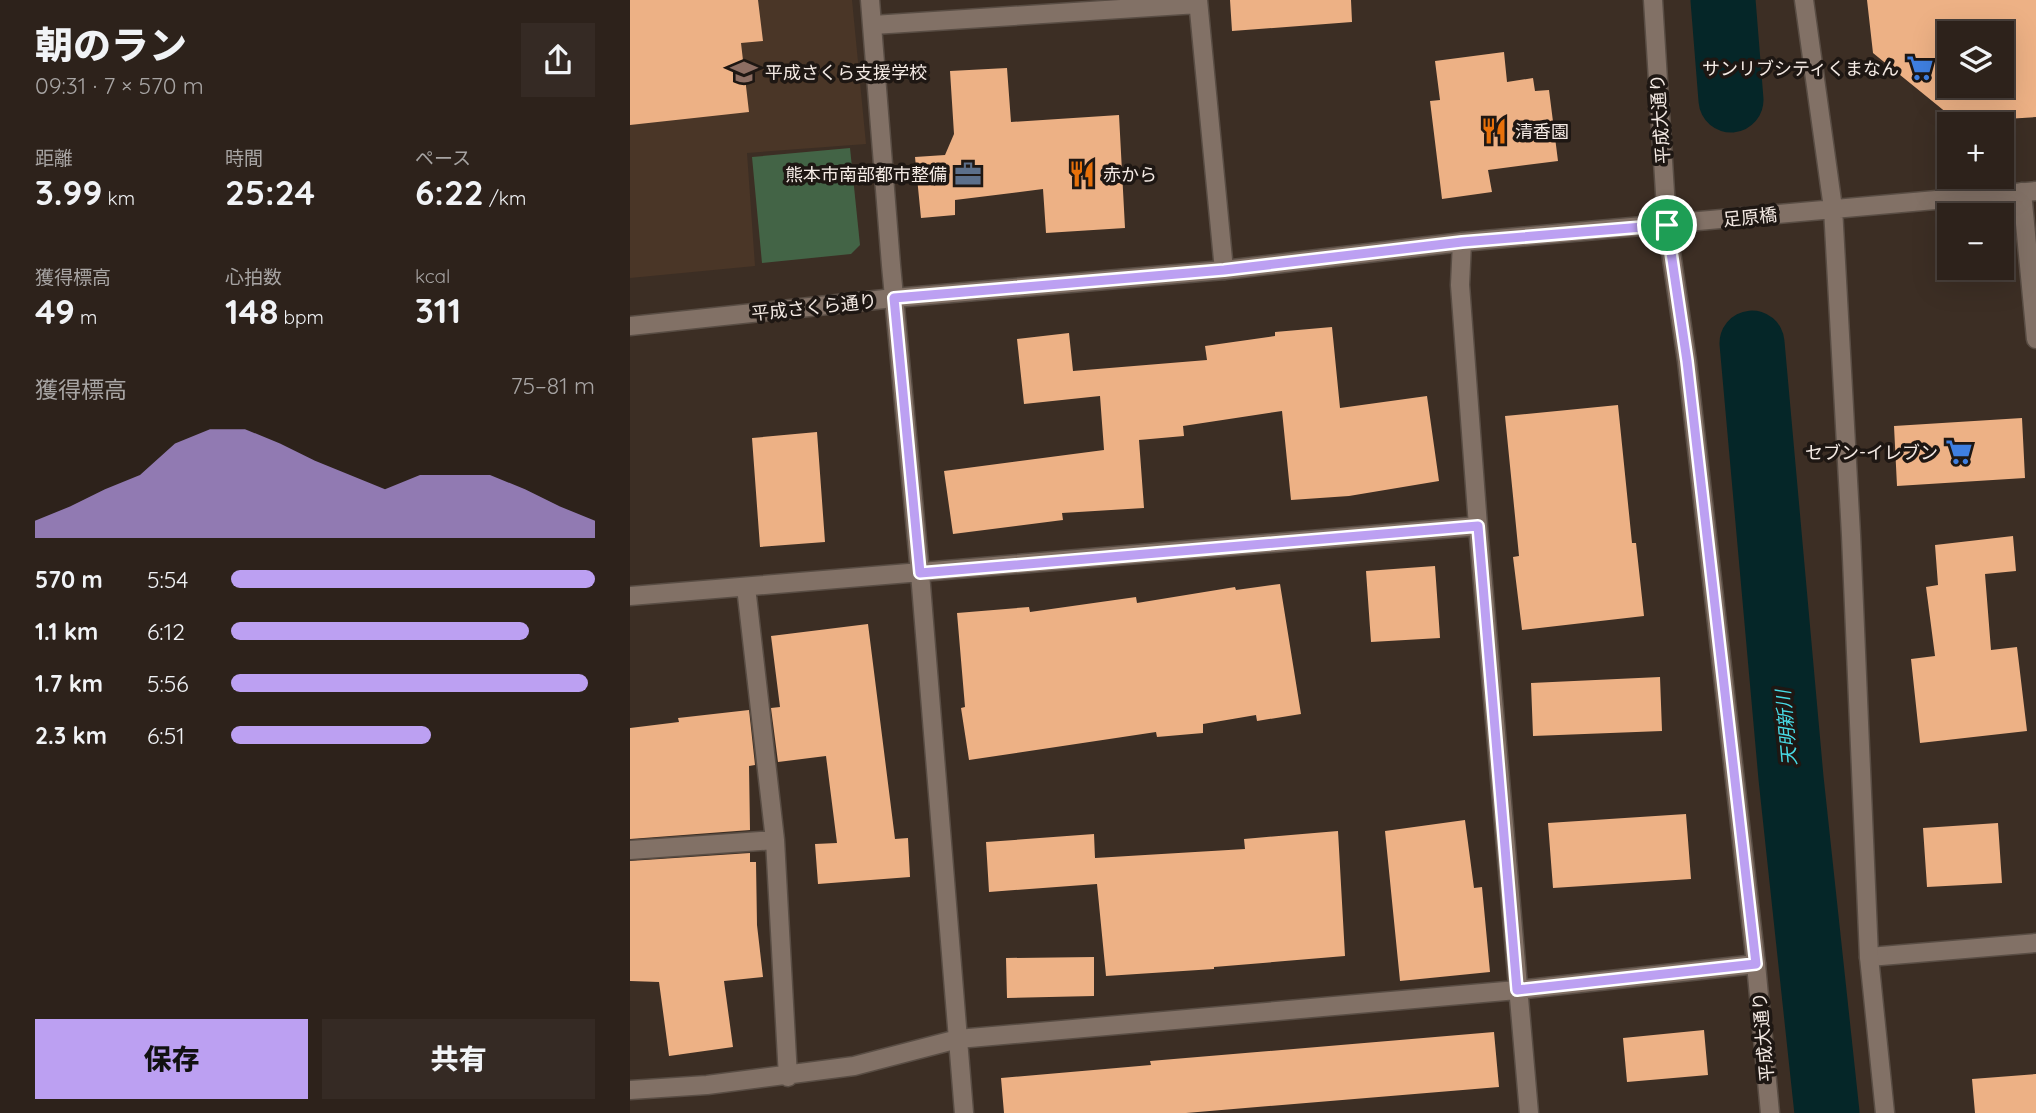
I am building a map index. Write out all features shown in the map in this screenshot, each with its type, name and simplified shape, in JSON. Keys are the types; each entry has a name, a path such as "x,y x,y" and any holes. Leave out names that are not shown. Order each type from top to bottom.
{"street":[{"path":"870,0 964,1113"},
{"name":"平成大通り","path":"1653,0 1667,225 1687,361 1756,964 1770,1113"},
{"path":"1804,0 1833,208 1851,535 1869,957 1885,1113"},
{"path":"873,25 1198,2 1224,270"},
{"path":"1833,208 2029,192 2036,339"},
{"name":"足原橋","path":"1667,225 1833,208"},
{"name":"平成さくら通り","path":"630,326 894,298 1224,270 1462,242 1667,225"},
{"path":"1462,242 1460,285 1478,526 1529,1113"},
{"path":"630,596 1478,526"},
{"path":"746,587 775,840 788,1077"},
{"path":"630,850 775,840"},
{"path":"1869,957 2036,943"},
{"path":"630,1090 788,1077 854,1066 958,1039 1517,990 1756,964"}],"shaded area":[{"name":"平成さくら支援学校","path":"630,0 852,0 866,144 747,153 755,266 630,278"}],"green space":[{"path":"850,148 860,245 851,254 762,263 752,157"}],"building":[{"path":"630,0 758,0 763,41 741,43 749,112 630,125"},
{"path":"1230,0 1351,0 1352,22 1232,31"},
{"name":"サンリブシティくまなん","path":"1867,0 2036,0 2036,117 2014,118 2014,112 1946,112 1873,53"},
{"name":"清香園","path":"1504,52 1507,82 1533,78 1535,91 1549,90 1558,161 1488,170 1492,192 1442,199 1430,101 1440,100 1435,61"},
{"path":"1007,68 1011,122 1119,115 1125,228 1046,233 1043,189 955,200 955,215 921,218 915,157 945,155 954,134 950,71"},
{"path":"1332,327 1340,408 1427,396 1439,481 1349,496 1291,500 1282,411 1183,426 1184,436 1139,440 1144,508 1062,513 1063,520 953,534 944,471 1104,450 1100,396 1024,404 1017,339 1069,333 1073,371 1207,360 1205,346 1275,336 1275,332"},
{"path":"1618,405 1632,543 1636,543 1644,616 1522,630 1513,557 1519,556 1505,416"},
{"name":"セブン-イレブン","path":"2022,418 2025,478 1897,486 1894,426"},
{"path":"817,432 825,542 760,547 752,438"},
{"path":"2013,536 2016,571 1985,574 1991,650 2017,647 2027,731 1920,743 1911,659 1935,656 1926,587 1938,585 1935,545"},
{"path":"1435,566 1440,638 1371,642 1366,571"},
{"path":"1280,584 1301,714 1257,721 1256,715 1203,724 1203,733 1157,737 1156,732 969,760 961,708 965,707 957,613 1029,607 1030,612 1136,597 1137,603 1235,587 1236,590"},
{"path":"868,624 895,839 908,838 910,877 818,884 815,844 837,843 826,756 778,762 771,708 780,707 771,636"},
{"path":"1660,677 1662,731 1533,736 1531,683"},
{"path":"749,710 755,765 749,766 750,830 630,839 630,728 679,722 678,718"},
{"path":"1686,814 1691,879 1553,888 1548,823"},
{"path":"1465,820 1474,888 1482,887 1490,972 1400,981 1385,831"},
{"path":"1998,823 2002,883 1927,887 1923,828"},
{"path":"1338,831 1345,956 1106,976 1097,884 989,892 986,842 1094,834 1095,858 1245,849 1244,839"},
{"path":"750,853 750,862 756,862 757,925 763,977 724,981 733,1047 669,1056 659,982 630,981 630,861"},
{"path":"1094,957 1094,996 1007,998 1006,958"},
{"path":"1704,1030 1708,1075 1627,1082 1623,1038"},
{"path":"1494,1032 1499,1087 1186,1113 1004,1113 1001,1078 1151,1065 1150,1061"},
{"path":"2036,1074 2036,1113 1975,1113 1972,1079"}],"waterway":[{"name":"天明新川","path":"1723,0 1731,100"},
{"name":"天明新川","path":"1752,343 1791,778 1827,1113"}],"place":[{"name":"サンリブシティくまなん","path":"1920,68"},
{"name":"平成さくら支援学校","path":"744,72"},
{"name":"清香園","path":"1494,131"},
{"name":"熊本市南部都市整備","path":"968,174"},
{"name":"赤から","path":"1082,174"},
{"name":"セブン-イレブン","path":"1959,452"}],"route":[{"path":"1667,225 1687,361 1756,964 1517,990 1478,526 920,573 894,298 1224,270 1462,242 1667,225"}]}
